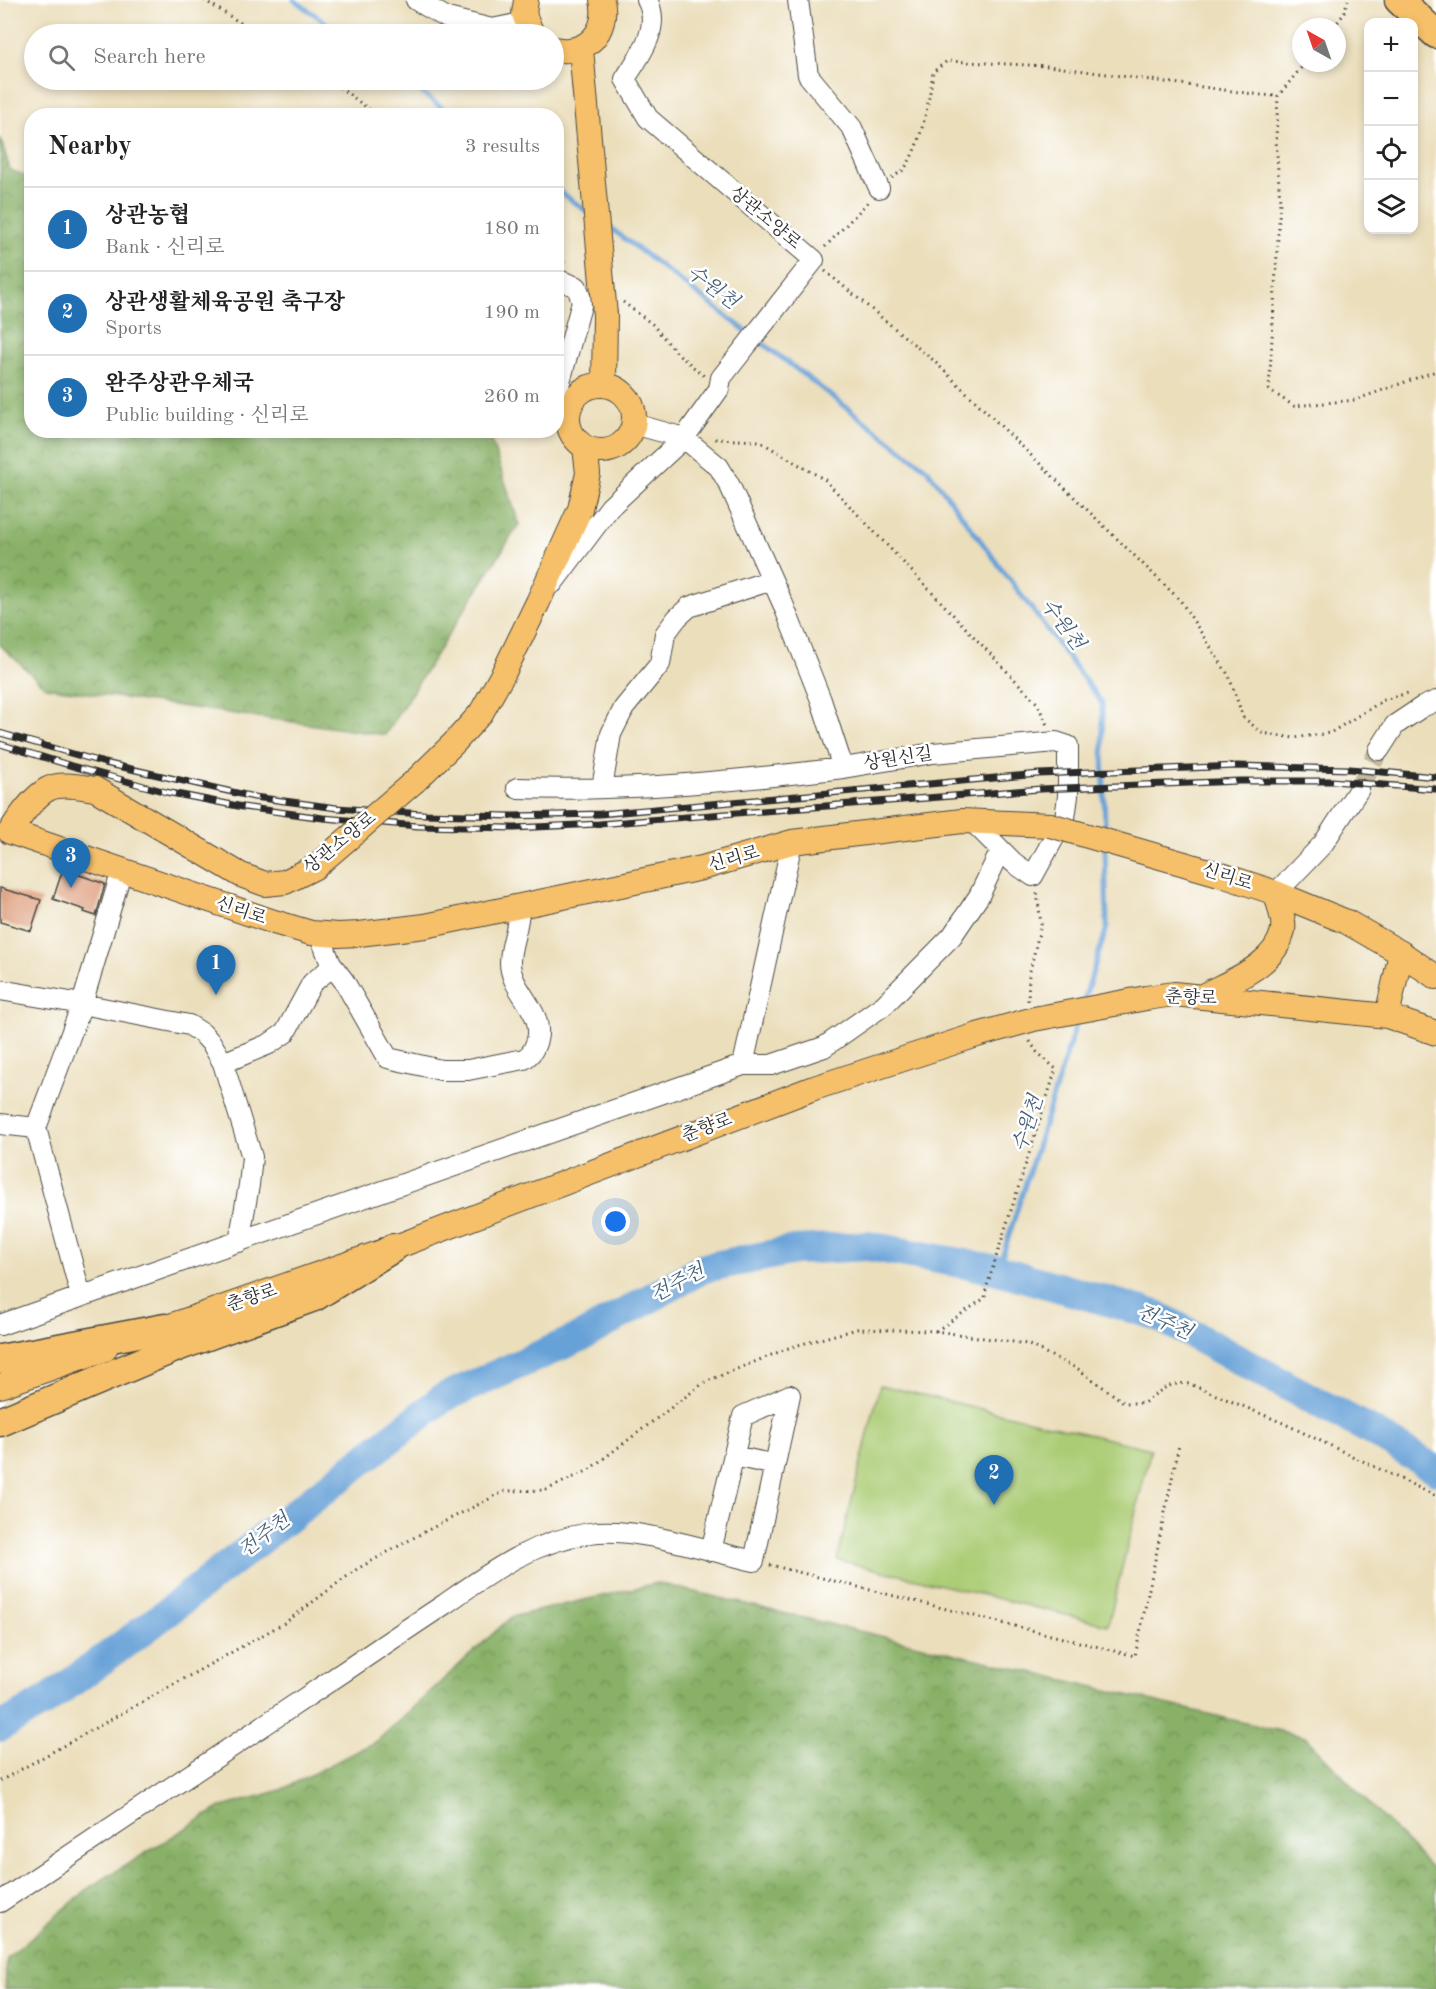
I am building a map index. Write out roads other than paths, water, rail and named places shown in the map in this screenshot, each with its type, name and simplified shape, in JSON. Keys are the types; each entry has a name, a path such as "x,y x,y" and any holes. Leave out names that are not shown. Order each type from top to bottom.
{"highway":[{"path":"1399,0 1436,34"},
{"path":"0,1422 177,1347 314,1297 393,1248"},
{"path":"0,1359 165,1328"}],"main road":[{"path":"564,51 581,48 601,29 605,12 602,0"},
{"path":"581,48 611,307 604,385"},
{"path":"604,385 621,392 630,401 634,411 634,424 628,437 620,446 607,451 595,451 585,447 574,437 569,428 568,418 572,403 578,394 592,386 604,385"},
{"name":"상관소양로","path":"5,830 48,789 71,785 95,789 242,875 265,884 285,882 315,867 415,781 481,713 538,602 580,508 588,473 585,447"},
{"name":"신리로","path":"5,830 310,933 359,934 425,926 702,868 792,842 962,821 1050,825 1276,893 1347,922 1401,953 1436,977"},
{"path":"1201,997 1272,955 1284,929 1276,893"},
{"path":"1387,1016 1401,953"},
{"name":"춘향로","path":"0,1386 393,1248 811,1089 977,1035 1034,1019 1174,994 1387,1016 1436,1034"}],"street":[{"path":"416,0 447,18 472,24"},
{"name":"상관소양로","path":"538,602 610,507 684,438 720,384 809,264 648,118 626,79 644,50 654,26 647,0"},
{"path":"798,0 808,75 852,128 879,188"},
{"path":"510,24 528,19"},
{"path":"564,274 577,287 582,302 564,367"},
{"path":"564,403 568,418"},
{"path":"634,424 684,438"},
{"name":"상원신길","path":"684,438 719,467 730,486 772,580 821,700 843,768 933,753 1056,742 1068,746 1068,796 1065,818 1033,876 1014,863 1001,850"},
{"path":"602,788 611,734 624,708 660,664 665,634 677,618 690,607 772,580"},
{"path":"1379,750 1395,725 1422,707 1436,701"},
{"path":"517,788 580,790 675,785 843,768"},
{"path":"1276,893 1323,844 1359,789"},
{"path":"0,1325 743,1065 771,1065 824,1047 884,1005 952,936 979,896 1001,850 972,821"},
{"path":"743,1065 792,842"},
{"path":"81,1296 36,1128 82,1004 122,870"},
{"path":"319,933 331,964 344,981 388,1058 441,1070 468,1070 524,1059 531,1055 535,1047 538,1025 531,1007 516,986 511,974 510,961 520,917 519,906"},
{"path":"223,1063 269,1044 285,1033 312,983 333,967 331,964"},
{"path":"0,990 189,1025 202,1033 212,1044 223,1063 252,1157 239,1242"},
{"path":"0,1124 36,1128"},
{"path":"0,1902 514,1557 553,1540 614,1531 711,1551 755,1556 790,1395 743,1416 711,1551"},
{"path":"734,1456 775,1465"}],"waterway":[{"name":"수원천","path":"294,0 328,24"},
{"name":"수원천","path":"418,90 443,108"},
{"name":"수원천","path":"564,195 589,213"},
{"name":"수원천","path":"604,223 750,334"},
{"name":"수원천","path":"757,339 927,469 1102,703 1105,833"},
{"name":"수원천","path":"1083,1003 1107,927 1105,848"},
{"name":"수원천","path":"998,1270 1078,1018"},
{"name":"전주천","path":"0,1727 43,1703 153,1623 443,1398 583,1336 704,1268 795,1250 868,1246 998,1270 1156,1315 1373,1432 1436,1470"}],"tunnel":[{"path":"1359,789 1379,750"}],"railway":[{"path":"0,733 105,763 254,797 337,808 423,814 512,816 600,814 1039,774 1238,766 1350,769 1436,777"},
{"path":"0,744 166,792 243,807 323,818 418,826 514,828 599,824 1040,789 1240,781 1332,781 1436,789"}],"place":[{"name":"완주상관우체국","path":"71,888"},
{"name":"상관농협","path":"216,995"},
{"name":"상관생활체육공원 축구장","path":"994,1505"}]}
